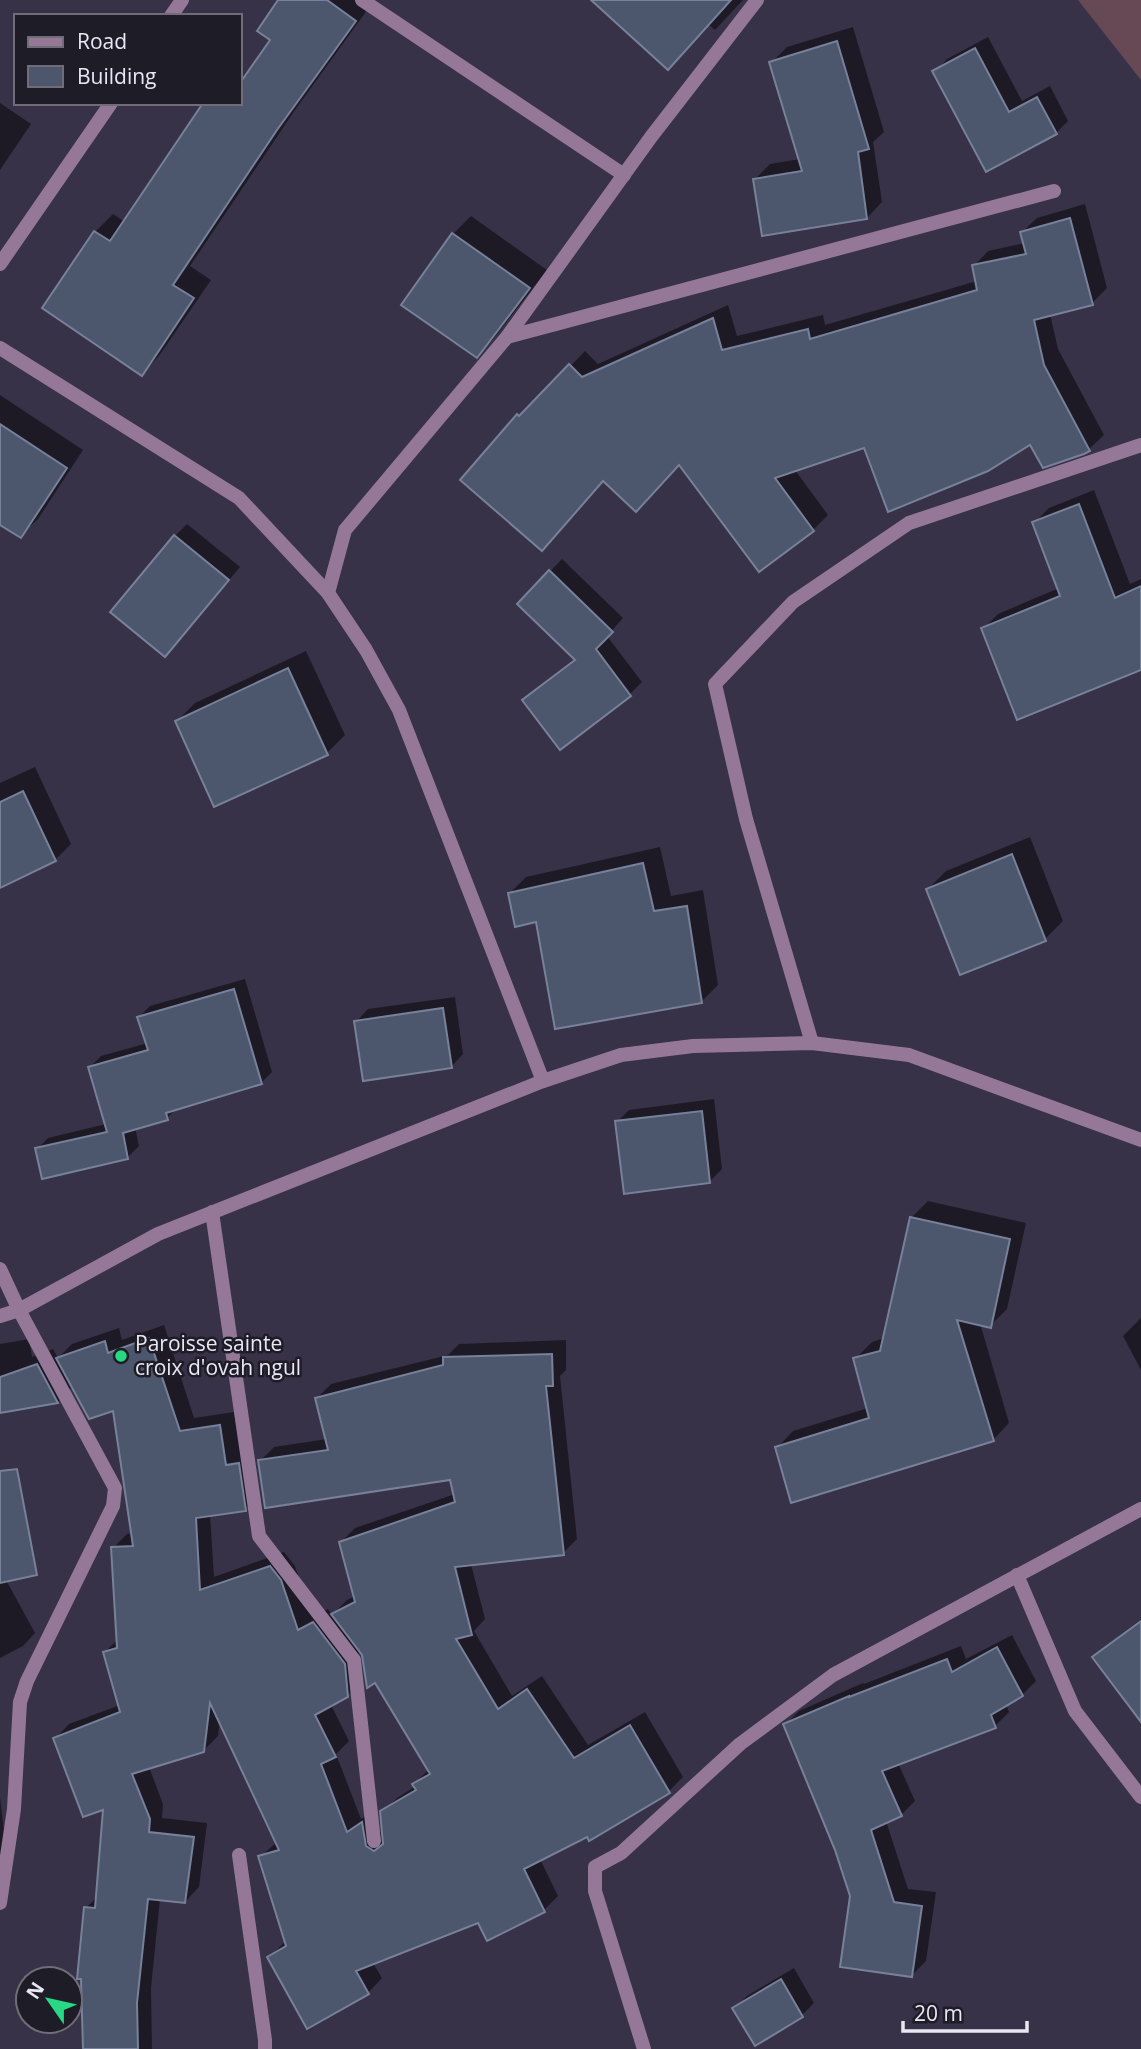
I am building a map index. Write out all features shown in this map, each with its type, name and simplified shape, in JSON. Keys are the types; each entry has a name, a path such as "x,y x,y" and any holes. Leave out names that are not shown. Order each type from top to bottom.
{"street":[{"path":"362,0 624,175"},
{"path":"328,593 345,530 507,337 624,175 757,0"},
{"path":"0,264 110,105"},
{"path":"507,337 1054,191"},
{"path":"0,348 239,498 328,593 366,650 399,710 543,1081"},
{"path":"812,1043 746,819 715,684 793,602 909,523 1141,445"},
{"path":"0,1316 19,1310 158,1234 543,1081 621,1055 693,1046 812,1043 909,1055 1141,1140"},
{"path":"212,1212 259,1536 354,1660 374,1840"},
{"path":"0,1269 19,1310 115,1488 113,1506 27,1681 20,1702 14,1809 0,1903"},
{"path":"644,2049 595,1891 595,1867 621,1853 740,1744 833,1675 1141,1509"},
{"path":"1017,1575 1075,1711 1141,1797"},
{"path":"239,1855 265,2049"}],"shaded area":[{"path":"1078,0 1141,0 1141,80"}],"building":[{"path":"278,0 327,0 356,21 277,130 173,285 194,298 142,376 42,308 94,231 110,241 202,105 242,105 242,80 270,40 257,31"},
{"path":"591,0 731,0 668,70"},
{"path":"837,41 869,149 858,152 867,219 762,236 753,179 802,171 769,62"},
{"path":"975,48 1009,112 1037,97 1057,134 986,172 932,71"},
{"path":"1070,218 1093,305 1034,320 1044,365 1090,451 1084,454 1043,468 1030,445 988,471 888,512 864,448 775,478 814,531 759,572 679,465 636,512 603,481 542,551 460,480 517,414 519,416 569,364 582,377 713,318 722,350 808,329 810,339 977,290 972,265 1026,254 1020,232"},
{"path":"452,233 530,288 477,358 401,305"},
{"path":"0,424 67,468 21,538 0,525"},
{"path":"1079,504 1115,598 1141,586 1141,670 1017,720 981,628 1060,596 1032,522"},
{"path":"174,535 229,580 165,657 110,612"},
{"path":"549,570 613,632 596,649 631,696 560,750 522,700 575,660 517,604"},
{"path":"288,668 328,755 214,807 175,721"},
{"path":"23,791 56,861 0,888 0,802"},
{"path":"1012,854 1046,941 960,975 926,889"},
{"path":"643,863 654,911 687,906 702,1003 555,1029 536,922 515,927 508,893"},
{"path":"234,989 262,1084 166,1113 168,1120 123,1133 128,1159 42,1179 35,1148 107,1132 88,1067 148,1050 137,1017"},
{"path":"443,1008 452,1068 363,1081 354,1021"},
{"path":"702,1111 710,1183 624,1194 615,1121"},
{"path":"910,1217 1010,1239 991,1328 957,1320 994,1441 791,1503 775,1447 869,1418 853,1358 880,1351"},
{"path":"149,1338 180,1431 220,1425 226,1465 239,1463 246,1511 196,1518 200,1590 270,1566 281,1580 298,1630 313,1622 345,1664 348,1697 315,1715 336,1757 321,1764 347,1832 362,1822 366,1846 374,1851 383,1844 380,1811 416,1790 412,1784 430,1774 375,1683 367,1688 362,1655 331,1614 355,1602 339,1542 455,1502 450,1480 265,1508 258,1460 328,1450 315,1398 443,1365 443,1357 552,1354 553,1386 546,1386 564,1555 455,1567 472,1635 456,1639 498,1709 527,1689 574,1758 630,1725 670,1793 589,1841 587,1837 524,1869 545,1912 487,1941 478,1923 356,1971 369,1994 307,2029 267,1957 286,1946 258,1856 279,1850 210,1703 204,1752 132,1774 150,1819 149,1832 194,1837 185,1903 148,1899 137,2003 138,2049 83,2049 84,1965 78,1965 84,1907 95,1908 103,1810 83,1817 53,1738 120,1712 103,1652 117,1648 111,1547 133,1546 113,1411 89,1419 56,1358 105,1341 108,1353"},
{"path":"37,1364 58,1403 0,1413 0,1377"},
{"path":"17,1469 37,1575 0,1583 0,1471"},
{"path":"1141,1621 1141,1722 1092,1657"},
{"path":"997,1647 1023,1696 991,1715 996,1728 882,1771 902,1816 871,1830 894,1902 922,1906 912,1977 840,1967 850,1896 835,1850 783,1724 947,1659 952,1672"},
{"path":"781,1979 803,2017 755,2046 732,2008"}],"place":[{"name":"Paroisse sainte croix d'ovah ngul","path":"121,1356"}]}
